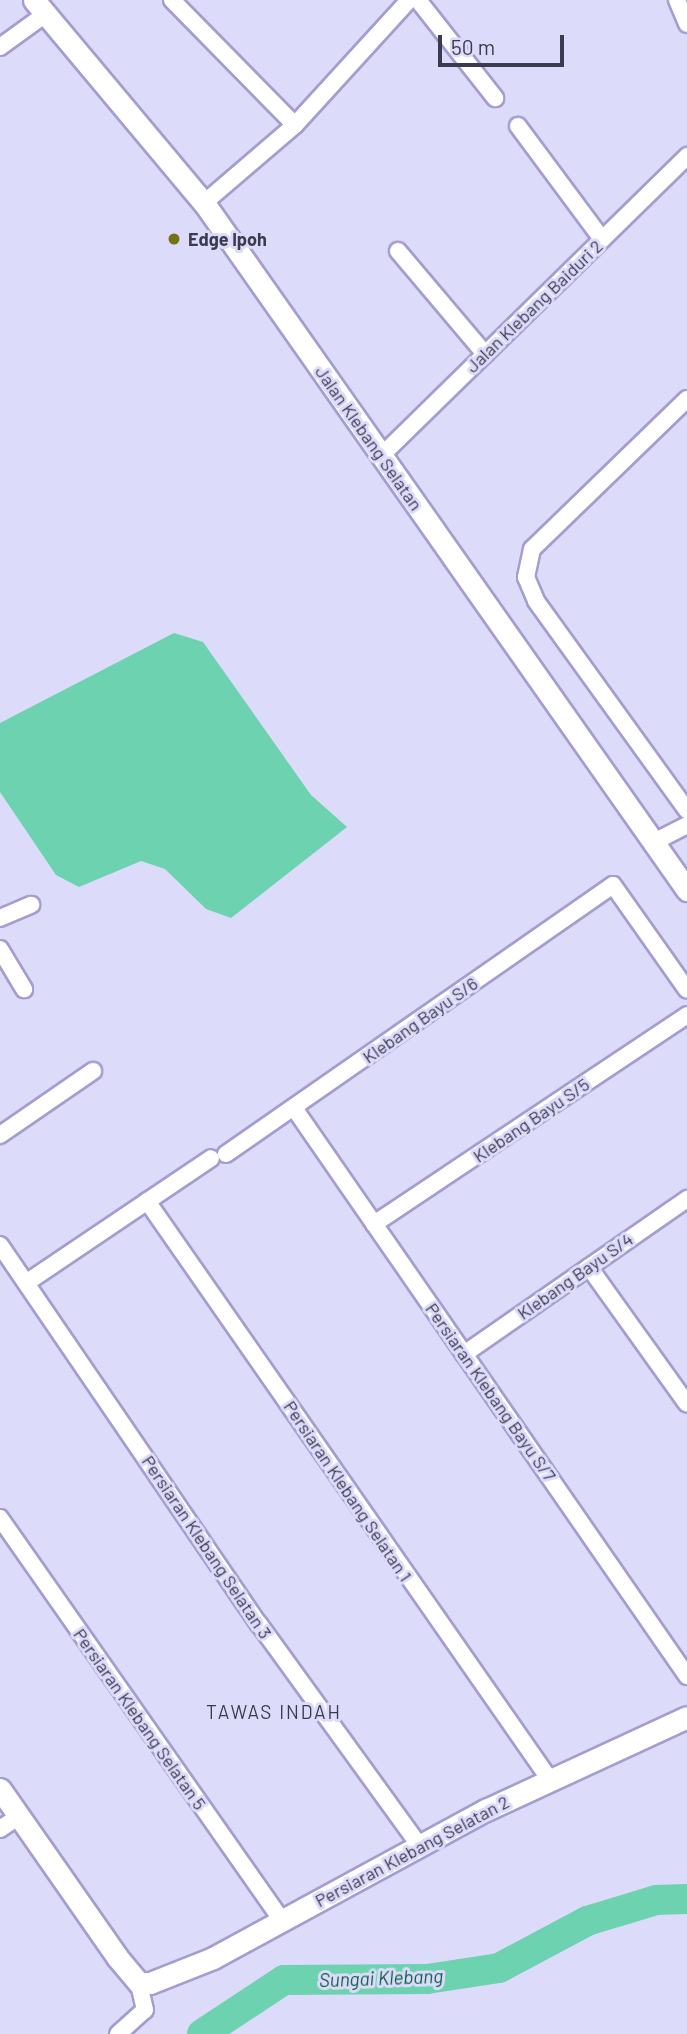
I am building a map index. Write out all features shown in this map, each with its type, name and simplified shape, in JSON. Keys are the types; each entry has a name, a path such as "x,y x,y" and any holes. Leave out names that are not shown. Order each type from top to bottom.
{"street":[{"path":"172,0 295,125"},
{"path":"204,203 295,125 409,0"},
{"path":"418,0 495,98"},
{"path":"677,0 687,24"},
{"path":"0,47 41,6"},
{"name":"Jalan Klebang Selatan","path":"41,6 204,203 687,890"},
{"path":"518,126 602,239"},
{"name":"Jalan Klebang Baiduri 2","path":"381,456 687,156"},
{"path":"398,251 485,354"},
{"path":"685,405 532,549 526,577 536,601 687,810"},
{"path":"654,842 687,825"},
{"name":"Klebang Bayu S/6","path":"26,1283 147,1201 294,1108 613,885 687,990"},
{"path":"0,918 31,905"},
{"path":"0,949 24,989"},
{"name":"Klebang Bayu S/5","path":"374,1224 687,1016"},
{"path":"0,1135 93,1071"},
{"name":"Persiaran Klebang Bayu S/7","path":"294,1108 687,1676"},
{"name":"Klebang Bayu S/4","path":"464,1354 687,1199"},
{"name":"Persiaran Klebang Selatan 1","path":"147,1201 550,1780"},
{"name":"Persiaran Klebang Selatan 3","path":"0,1245 419,1845"},
{"path":"589,1267 684,1393"},
{"name":"Persiaran Klebang Selatan 5","path":"0,1518 282,1920"},
{"name":"Persiaran Klebang Selatan 2","path":"138,1983 202,1962 419,1845 550,1780 687,1717"},
{"path":"0,1789 138,1983 145,2010 118,2034"},
{"path":"0,1829 19,1816"}],"shaded area":[{"path":"174,633 203,642 311,795 347,827 231,918 206,909 165,869 141,861 79,887 56,875 0,792 0,723"}],"waterway":[{"name":"Sungai Klebang","path":"202,2034 284,1980 427,1979 499,1968 587,1921 656,1900 687,1899"}],"place":[{"name":"Edge Ipoh","path":"174,239"}],"district":[{"name":"TAWAS INDAH","path":"274,1712"}]}
